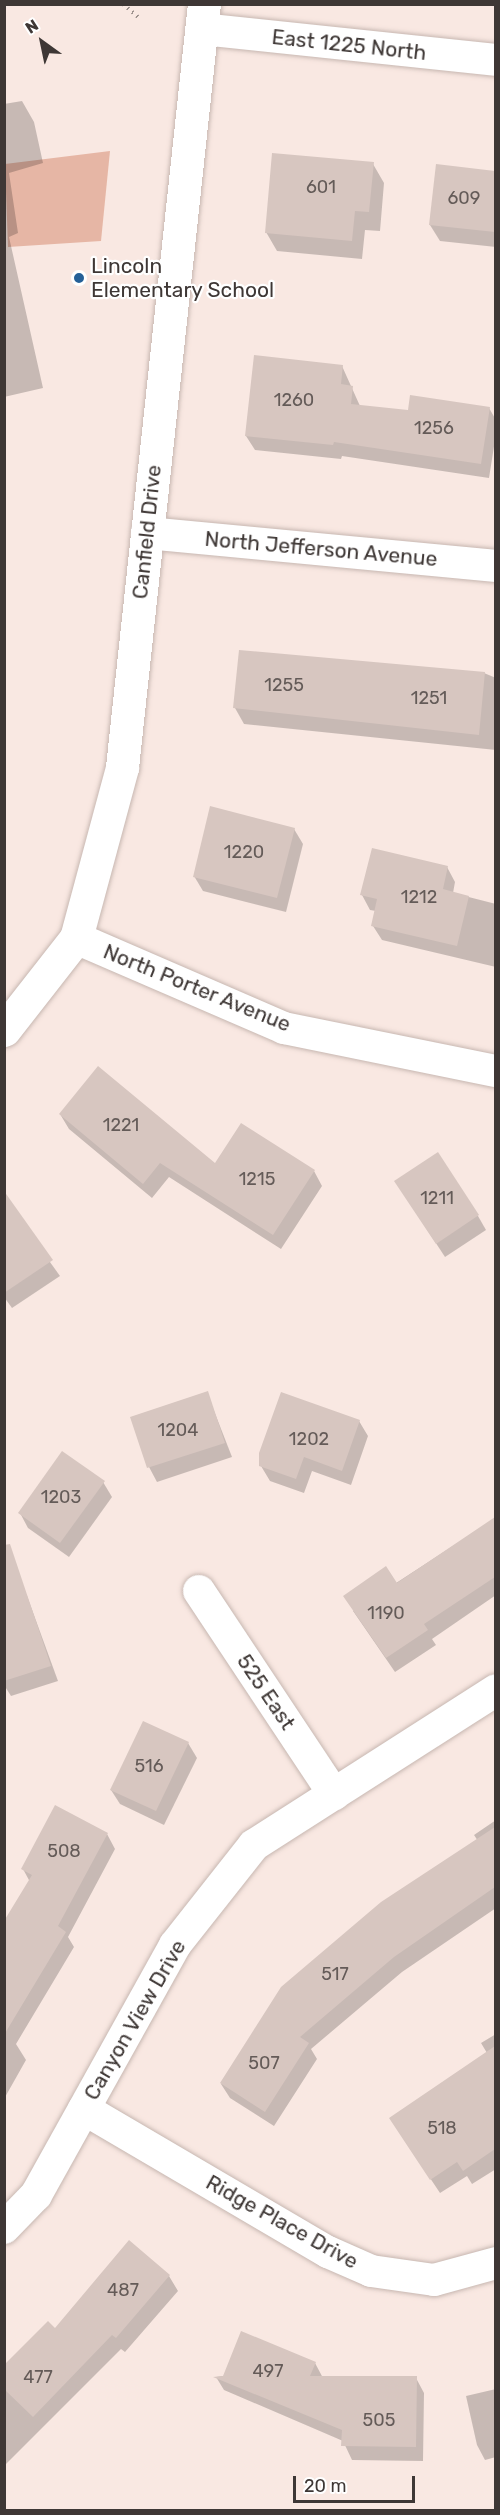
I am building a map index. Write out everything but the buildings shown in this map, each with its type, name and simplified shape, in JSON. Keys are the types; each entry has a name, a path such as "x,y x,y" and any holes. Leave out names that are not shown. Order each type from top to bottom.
{"street":[{"name":"East 1225 North","path":"203,17 495,60"},
{"name":"Canfield Drive","path":"4,1030 76,938 122,767 203,17"},
{"name":"North Jefferson Avenue","path":"147,533 495,566"},
{"name":"North Porter Avenue","path":"76,938 284,1028 495,1071"},
{"name":"525 East","path":"199,1591 334,1794"},
{"name":"Canyon View Drive","path":"4,2229 36,2195 182,1936 254,1845 495,1690"},
{"name":"Ridge Place Drive","path":"84,2109 328,2252 371,2271 434,2280 495,2263"}],"path":[{"path":"123,4 140,19"}],"shaded area":[{"path":"110,151 101,241 8,247 5,164"}],"place":[{"name":"Lincoln Elementary School","path":"79,278"}]}
